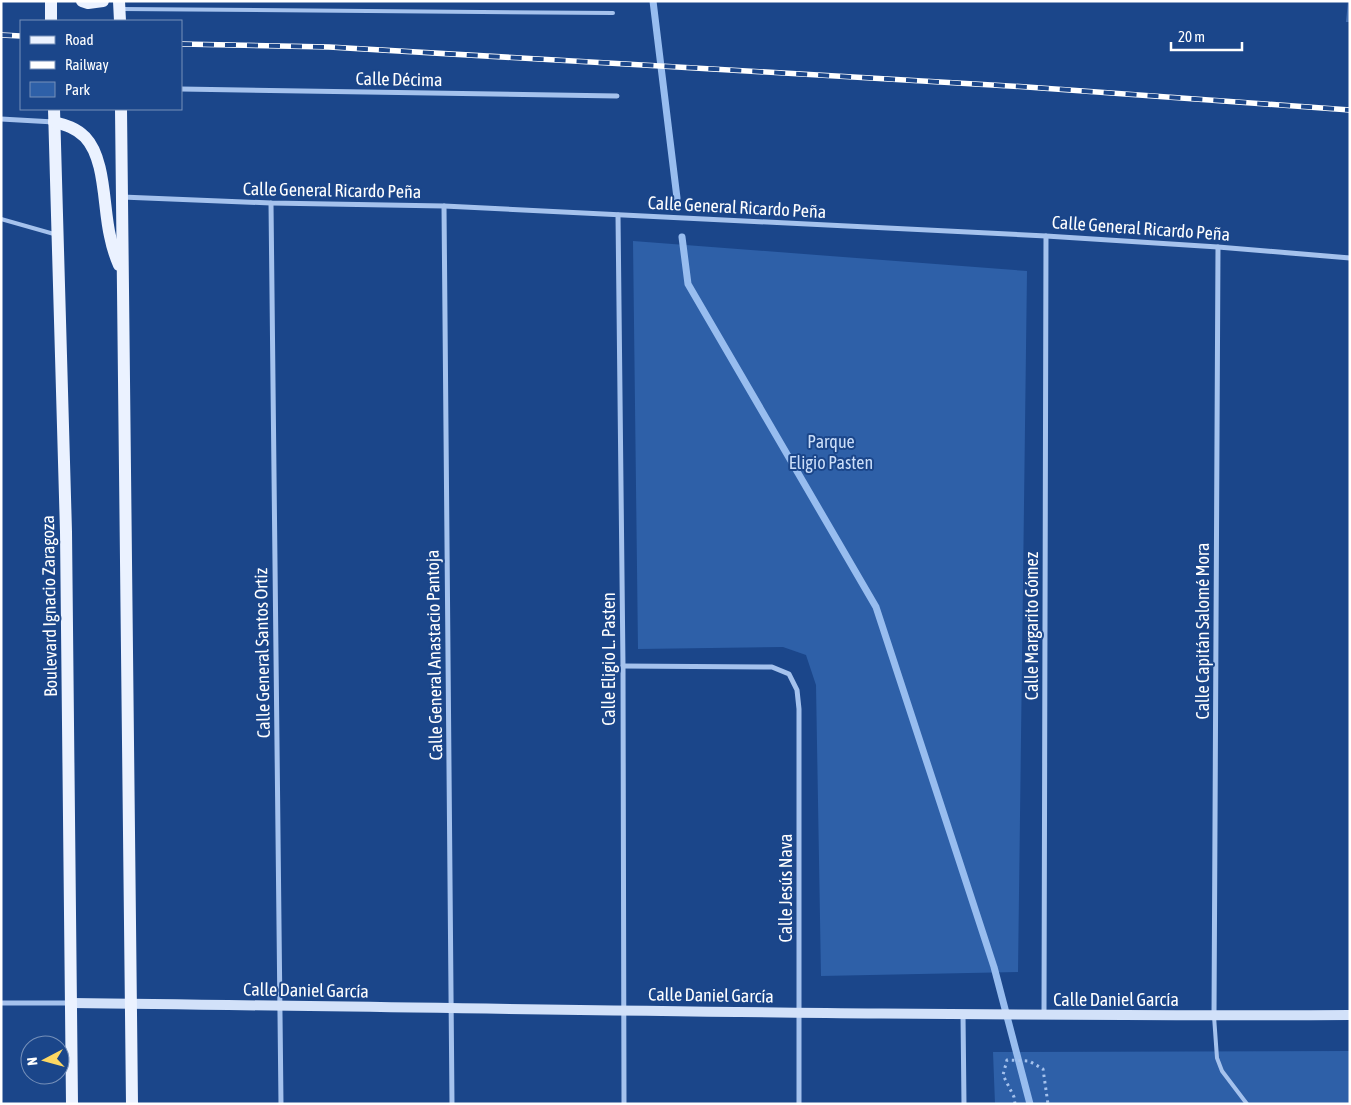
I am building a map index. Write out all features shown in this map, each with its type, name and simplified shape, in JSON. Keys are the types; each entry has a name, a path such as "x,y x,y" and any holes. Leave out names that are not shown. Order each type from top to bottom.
{"main road":[{"path":"51,1 51,20"},
{"path":"82,1 88,3 103,1"},
{"path":"121,110 132,1104"},
{"path":"54,115 85,137 97,159 110,236 114,253 122,272"},
{"name":"Boulevard Ignacio Zaragoza","path":"54,115 66,532 72,1104"},
{"name":"Calle Daniel García","path":"72,1003 990,1015 1350,1015"}],"street":[{"name":"Calle Décima","path":"182,89 617,96"},
{"path":"1,119 54,115"},
{"name":"Calle General Ricardo Peña","path":"122,197 444,206 1046,236 1350,258"},
{"name":"Calle General Santos Ortiz","path":"271,202 281,1104"},
{"name":"Calle General Anastacio Pantoja","path":"444,206 452,1104"},
{"name":"Calle Eligio L. Pasten","path":"618,215 624,1104"},
{"name":"Calle Margarito Gómez","path":"1044,1015 1046,236"},
{"name":"Calle Capitán Salomé Mora","path":"1214,1016 1218,247"},
{"name":"Calle Jesús Nava","path":"622,666 772,668 789,674 797,690 799,709 799,1104"},
{"path":"1,1003 72,1003"},
{"path":"962,1014 964,1104"}],"lane":[{"path":"119,11 613,13"},
{"path":"1,219 57,235"},
{"path":"1214,1016 1217,1058 1222,1071 1247,1104"}],"path":[{"path":"1016,1104 1003,1075 1008,1060 1029,1061 1043,1069 1048,1104"}],"green space":[{"name":"Parque Eligio Pasten","path":"633,241 1027,271 1018,972 821,976 816,685 806,655 783,647 638,649"},
{"path":"1350,1051 1350,1104 995,1104 993,1052"}],"building":[{"path":"1348,1 1350,1 1350,22 1346,22"}],"waterway":[{"path":"653,1 677,198"},
{"path":"682,237 688,284 876,607 994,967 1030,1104"}],"railway":[{"path":"1,35 20,36"},
{"path":"182,44 329,47 1027,87 1350,110"}]}
